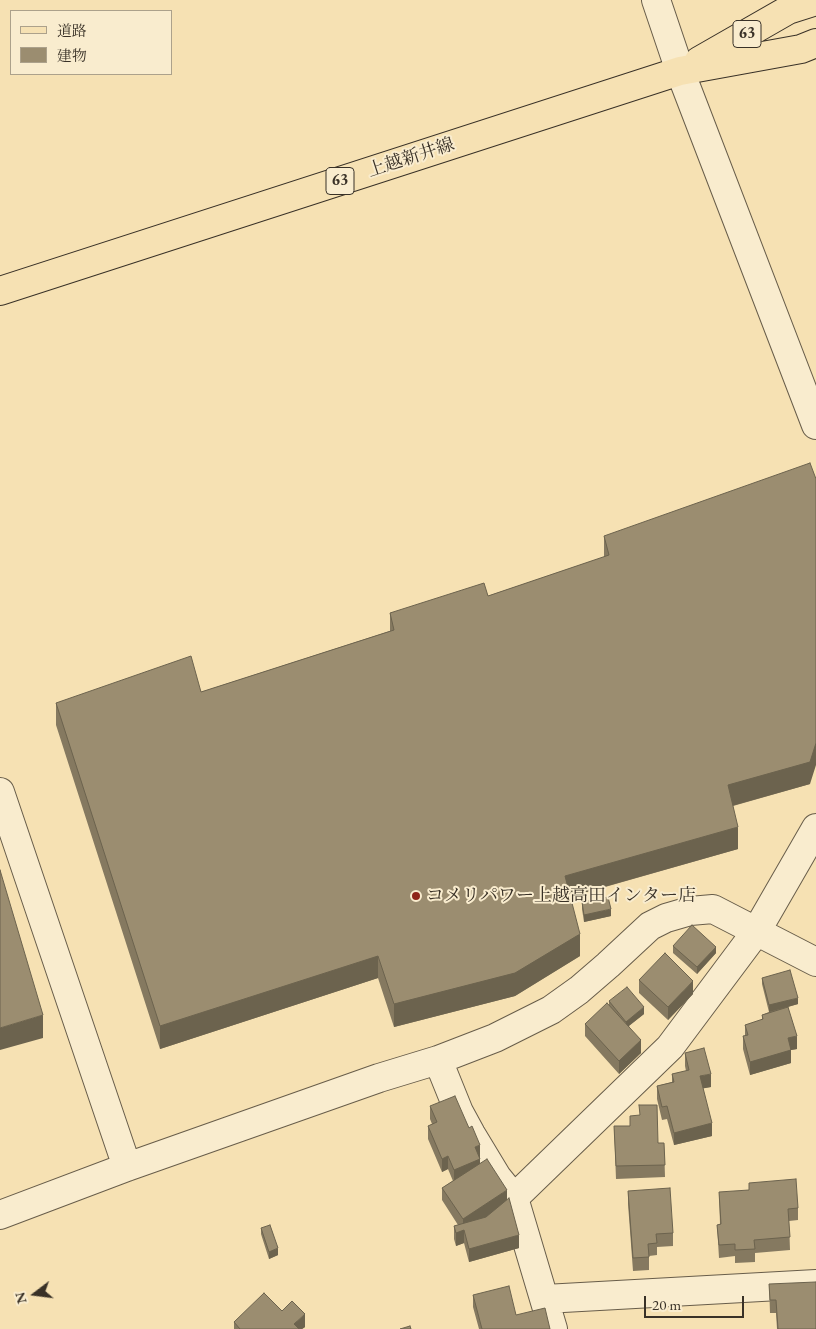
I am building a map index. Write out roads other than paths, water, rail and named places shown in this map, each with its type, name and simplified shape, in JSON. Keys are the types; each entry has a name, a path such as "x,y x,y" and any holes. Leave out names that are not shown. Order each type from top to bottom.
{"main road":[{"name":"上越新井線","path":"680,71 788,10 816,1"},
{"name":"上越新井線","path":"0,291 680,71 801,49 816,43"}],"street":[{"path":"656,0 680,71 816,425"},
{"path":"0,792 127,1166"},
{"path":"514,1198 670,1047 756,932 816,828"},
{"path":"0,1215 127,1166 379,1078 438,1060 495,1038 551,1010 580,990 650,926 666,918 690,911 713,909 816,962"},
{"path":"438,1060 459,1112 471,1134 497,1177 514,1198 553,1329"},
{"path":"545,1300 816,1284"}],"place":[{"name":"コメリパワー上越高田インター店","path":"416,896"}]}
